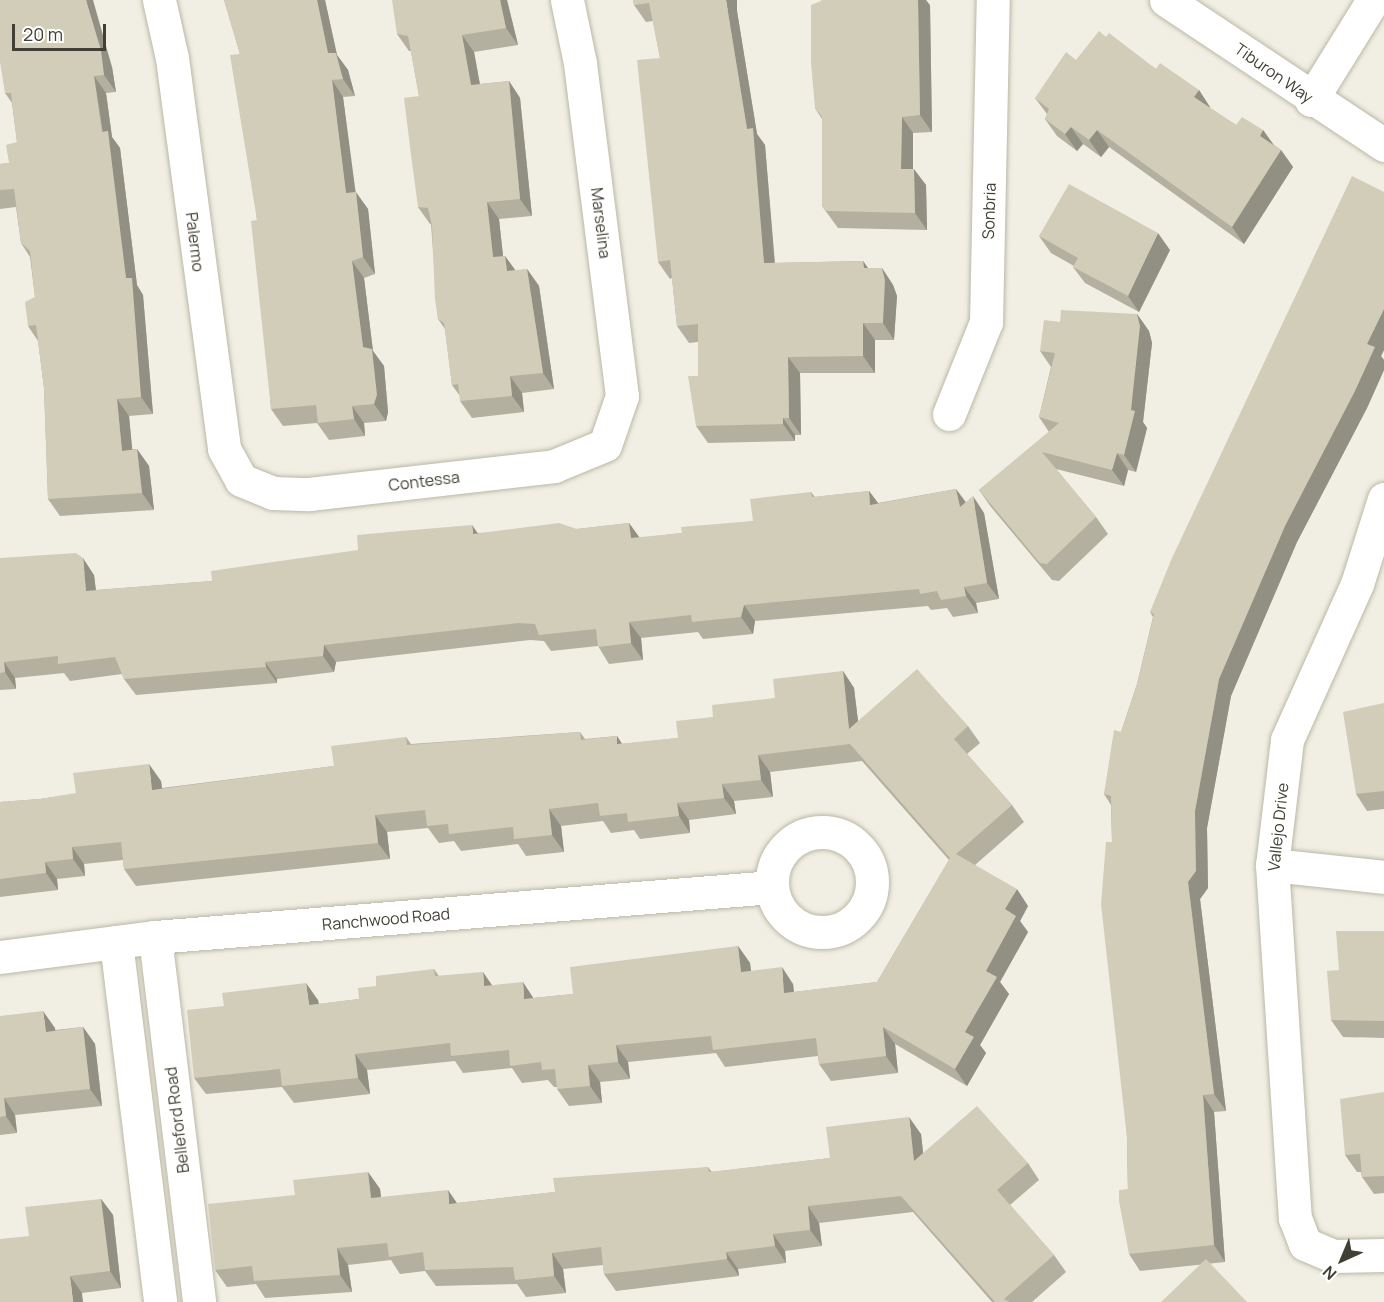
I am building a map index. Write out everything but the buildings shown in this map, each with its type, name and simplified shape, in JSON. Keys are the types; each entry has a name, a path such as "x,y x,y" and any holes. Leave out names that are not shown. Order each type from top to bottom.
{"street":[{"name":"Palermo","path":"159,0 172,58 216,403 224,449 241,480"},
{"name":"Marselina","path":"567,0 580,63 622,396 605,445"},
{"name":"Sonbria","path":"949,414 986,322 993,0"},
{"name":"Tiburon Way","path":"1166,0 1311,100 1384,145"},
{"path":"1311,100 1373,0"},
{"name":"Contessa","path":"241,480 273,494 309,494 554,466 605,445"},
{"name":"Vallejo Drive","path":"1384,499 1357,584 1287,740 1272,865 1295,1218 1305,1244 1333,1256 1384,1255"},
{"path":"1272,865 1384,877"},
{"name":"Ranchwood Road","path":"0,957 155,937 772,887"},
{"name":"Belleford Road","path":"155,937 199,1302"},
{"path":"116,942 160,1302"}]}
